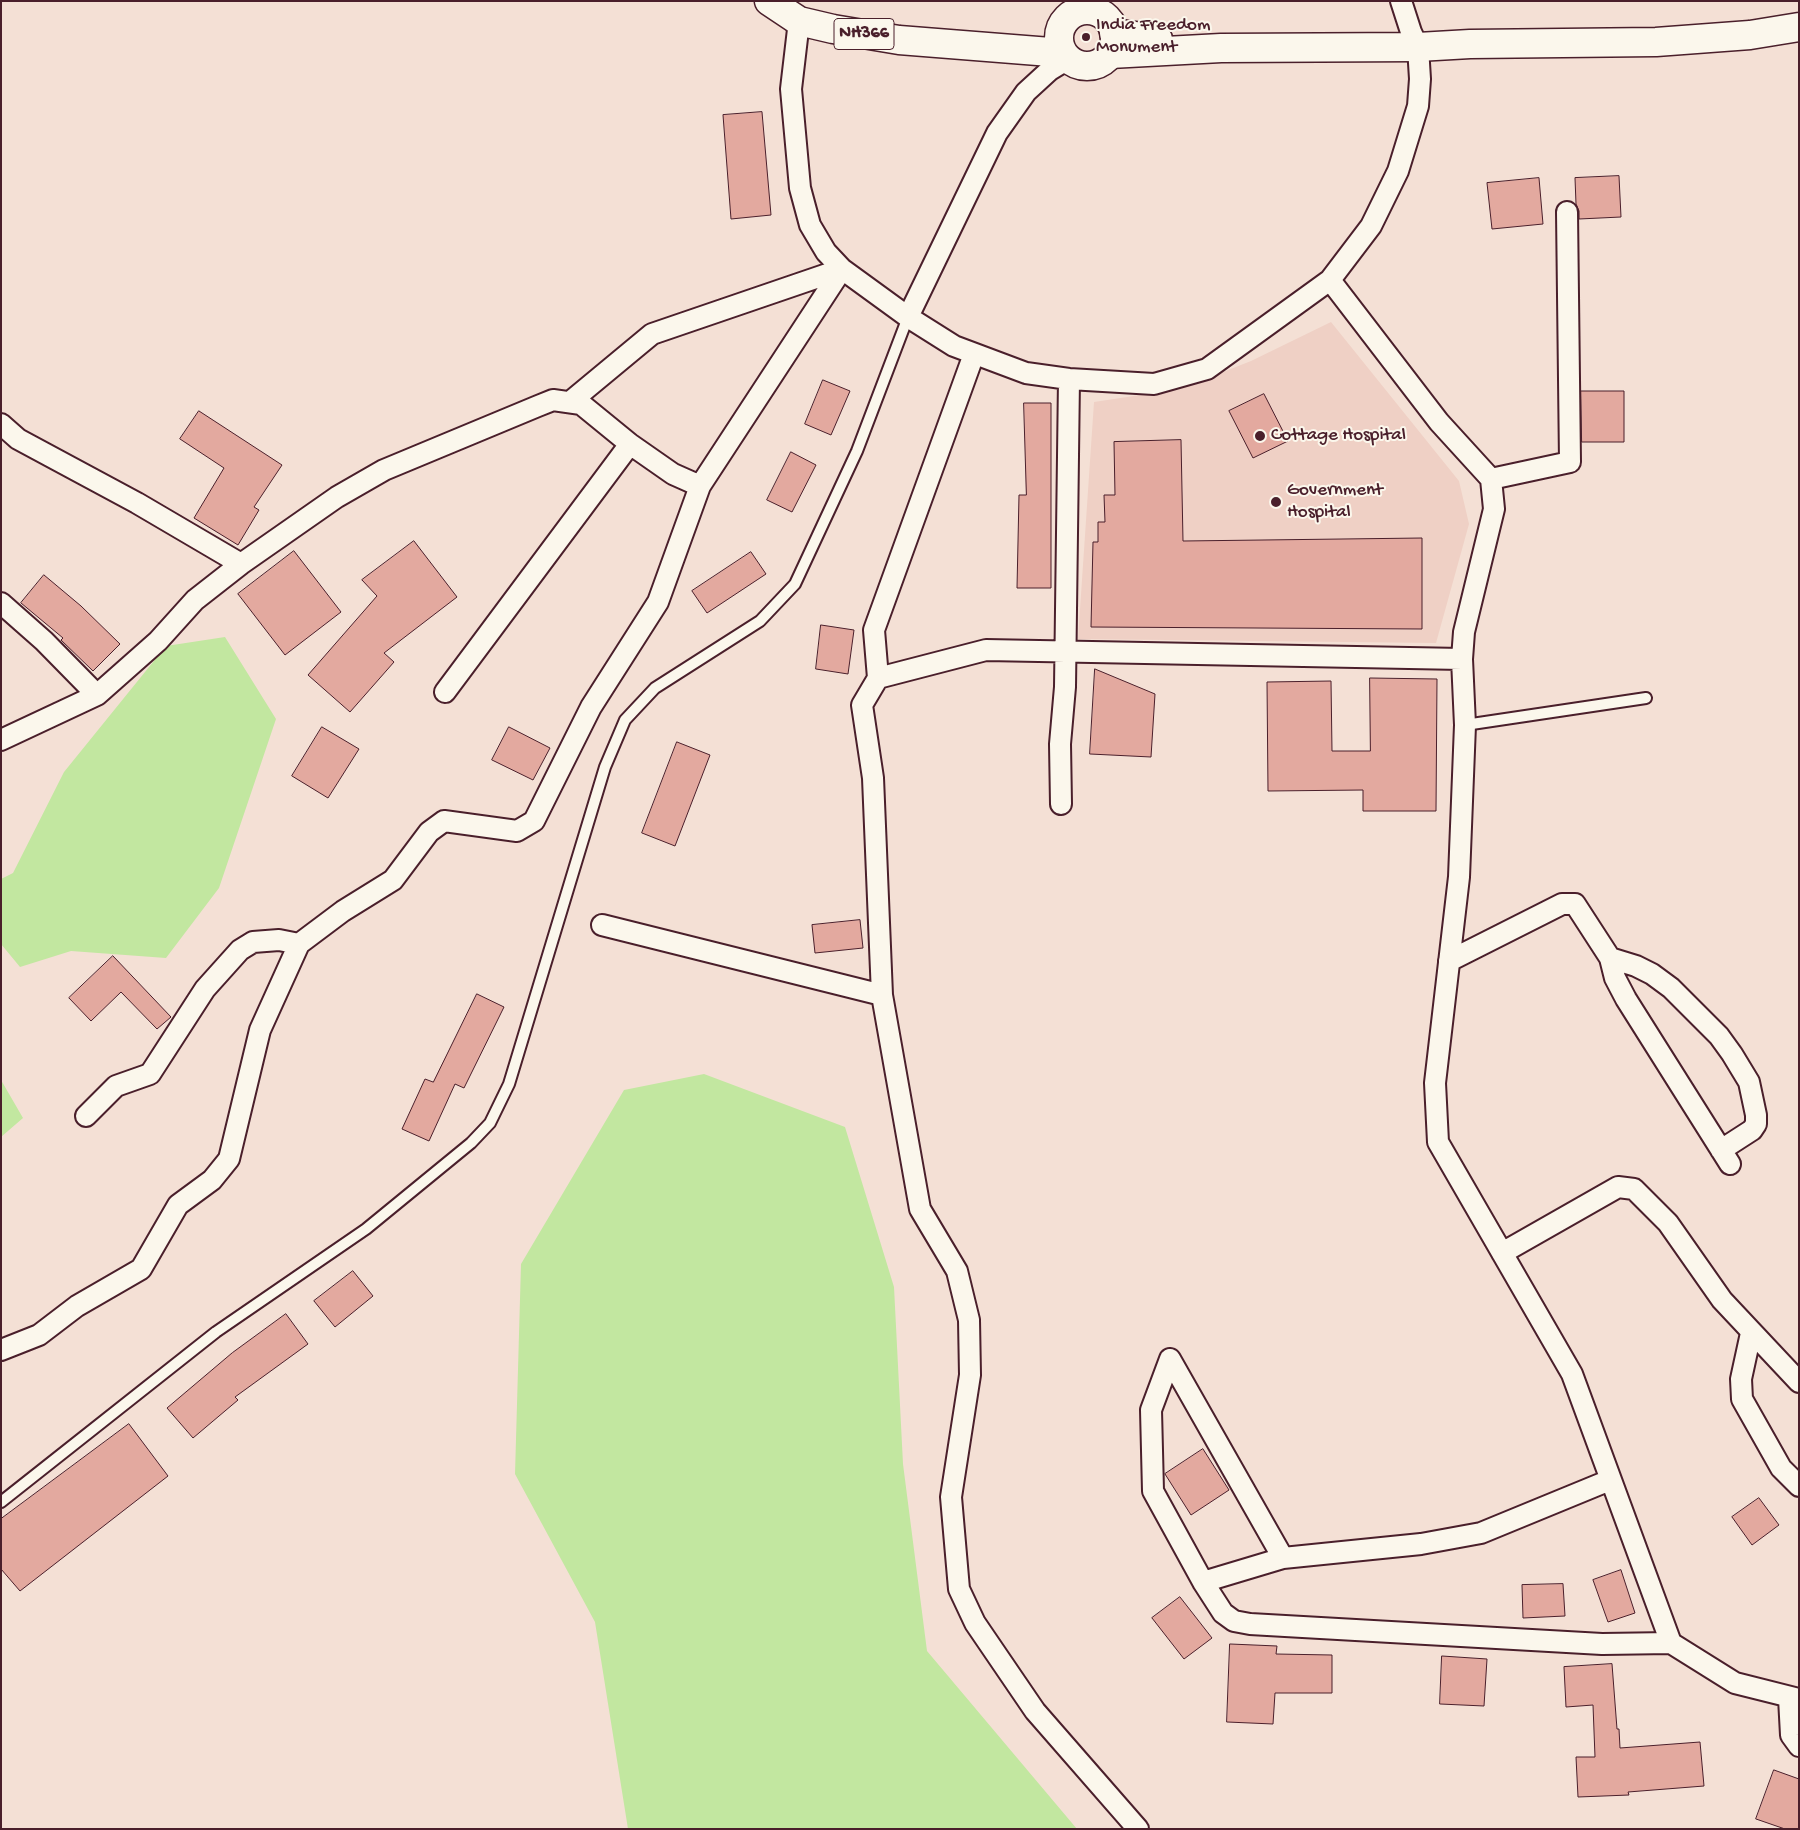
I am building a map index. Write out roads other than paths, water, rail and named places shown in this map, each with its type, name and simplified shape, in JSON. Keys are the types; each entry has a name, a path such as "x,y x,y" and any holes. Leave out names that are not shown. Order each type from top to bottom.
{"main road":[{"name":"NH366","path":"769,1 799,21 832,29 899,40 1063,48 1074,64 1090,66 1105,60 1097,19"},
{"path":"1063,48 1066,20 1097,19 1221,48 1656,42 1750,35 1799,27"}],"street":[{"path":"799,21 791,89 800,188 810,225 826,252 842,269 908,317 954,346 1026,374 1069,379 1154,384 1207,369 1330,280 1371,226 1398,171 1418,106 1420,79 1418,46 1411,32 1401,1"},
{"path":"908,317 997,133 1026,92 1050,70 1063,48"},
{"path":"1491,479 1570,462 1566,212"},
{"path":"570,402 652,334 842,269"},
{"path":"1,1350 39,1335 77,1306 141,1269 178,1205 212,1180 229,1159 260,1030 299,944 342,911 393,880 428,832 444,821 517,831 534,821 591,707 658,602 700,486 842,269"},
{"path":"1330,280 1439,422 1491,479 1494,509 1464,632 1462,659 1464,725 1459,877 1435,1083 1438,1142 1572,1374 1672,1643"},
{"path":"974,354 874,630 878,678 862,705 873,778 882,995 920,1210 957,1271 969,1320 970,1375 951,1497 959,1590 975,1623 1035,1711 1138,1829"},
{"path":"1061,804 1060,744 1065,687 1069,379"},
{"path":"1,740 97,695 158,641 195,600 241,564 337,497 384,470 553,400 581,404 630,444 673,474 700,486"},
{"path":"1,424 18,439 137,503 241,564"},
{"path":"445,692 630,444"},
{"path":"1,603 44,641 97,695"},
{"path":"878,678 986,650 1462,659"},
{"path":"1449,961 1562,904 1575,904 1610,958 1615,978 1626,999 1725,1157 1756,1124 1749,1082 1719,1036 1672,988 1652,974 1636,966 1610,958"},
{"path":"602,926 882,995"},
{"path":"86,1116 116,1086 150,1074 205,989 240,950 253,942 279,940 299,944"},
{"path":"1502,1253 1618,1187 1634,1189 1668,1223 1722,1300 1799,1382"},
{"path":"1751,1333 1741,1379 1742,1399 1781,1468 1799,1486"},
{"path":"1283,1558 1170,1359 1151,1410 1153,1491 1203,1582 1223,1613 1234,1621 1250,1624 1602,1644 1672,1643 1735,1683 1794,1699 1791,1735 1799,1746"},
{"path":"1203,1582 1283,1558 1421,1544 1481,1533 1610,1480"}],"lane":[{"path":"1,1502 216,1332 366,1229 472,1143 490,1123 508,1084 605,767 625,720 655,688 760,621 795,584 857,451 908,317"},
{"path":"1464,725 1646,698"}],"place":[{"name":"India Freedom Monument","path":"1086,37"},
{"name":"Cottage Hospital","path":"1260,436"},
{"name":"Government Hospital","path":"1276,502"}]}
